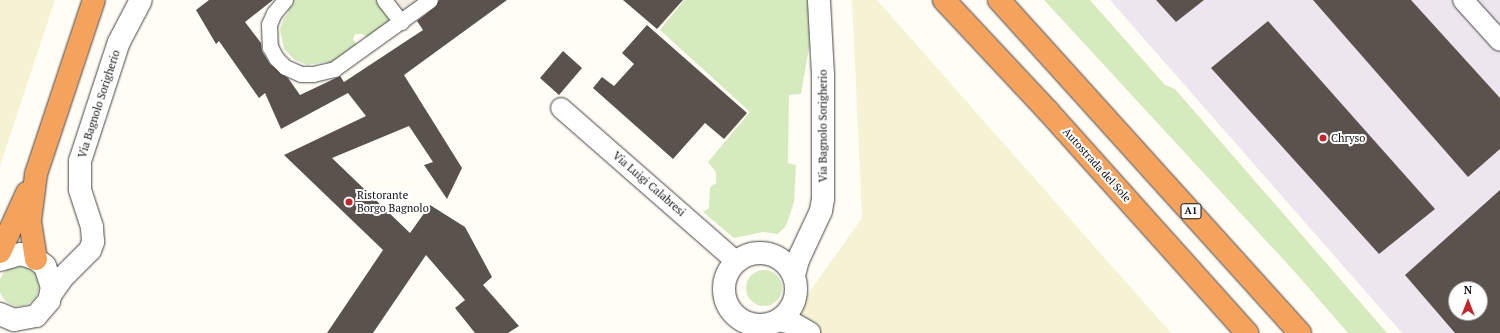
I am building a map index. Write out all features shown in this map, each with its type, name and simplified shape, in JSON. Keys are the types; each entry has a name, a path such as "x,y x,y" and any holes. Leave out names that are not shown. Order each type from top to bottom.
{"highway":[{"path":"0,252 36,174 94,0"},
{"name":"Autostrada del Sole","path":"944,0 1047,110 1247,333"},
{"name":"A1","path":"999,0 1300,333"},
{"path":"36,174 30,221 38,260"}],"street":[{"name":"Via Bagnolo Sorigherio","path":"5,333 45,308 51,294 90,250 93,235 80,189 80,161 119,42 142,0"},
{"path":"285,0 274,13 270,24 270,47 276,58 285,67 301,74 324,73 334,69 430,0"},
{"path":"384,0 400,22"},
{"name":"Via Bagnolo Sorigherio","path":"794,275 803,248 821,211 823,199 823,75 819,0"},
{"path":"1463,0 1500,41"},
{"name":"Via Luigi Calabresi","path":"561,108 736,261"},
{"path":"772,254 789,266 794,275 797,292 795,301 788,312 779,320 756,325 744,322 734,315 727,305 724,281 736,261 760,252 772,254 803,248"},
{"path":"0,260 21,254 38,260 66,264 84,256"},
{"path":"38,260 50,276 51,294"},
{"path":"795,301 806,331"},
{"path":"0,314 14,320 26,320"},
{"path":"779,320 806,331"}],"shaded area":[{"path":"0,0 55,0 0,166"},
{"path":"384,0 430,0 401,22"},
{"path":"852,0 877,0 1171,333 780,333 862,218"},
{"path":"1110,0 1500,0 1500,333 1402,333"}],"green space":[{"path":"293,0 381,0 397,21 370,40 363,34 355,34 353,39 359,48 331,68 326,62 307,65 295,60 284,49 280,29 284,18 289,12 284,6"},
{"path":"684,0 809,0 810,42 801,94 789,95 788,163 796,165 794,202 786,226 778,234 763,232 734,238 703,212 709,208 710,187 716,183 716,172 708,162 750,112 660,30"},
{"path":"1044,0 1090,0 1165,85 1175,89 1387,333 1348,333 1294,271"},
{"path":"23,266 30,269 36,275 39,286 38,294 30,303 23,306 15,306 8,303 0,294 -1,282 2,275 11,267"},
{"path":"768,270 777,275 781,281 781,295 777,301 768,306 760,306 751,301 747,295 746,284 751,275 757,271"}],"building":[{"path":"209,0 273,0 245,22 261,43 262,51 270,64 288,78 300,95 340,76 344,82 423,30 417,21 435,7 439,0 507,0 404,75 462,168 447,199 424,165 433,162 409,126 332,158 410,233 430,205 465,227 492,277 483,285 519,326 508,333 475,333 455,308 465,300 426,255 373,333 327,333 383,250 284,155 366,116 348,93 281,129 265,93 259,98 219,41 216,44 196,10"},
{"path":"623,0 683,0 657,29"},
{"path":"1156,0 1204,0 1176,22"},
{"path":"1313,0 1411,0 1500,98 1500,149 1468,177"},
{"name":"Chryso","path":"1268,21 1435,209 1379,254 1211,68"},
{"path":"647,25 747,113 724,139 705,123 673,159 593,88 602,77 614,86 634,64 622,53"},
{"path":"563,51 582,68 559,95 540,78"},
{"path":"1500,190 1500,333 1455,333 1405,275"}],"place":[{"name":"Chryso","path":"1323,138"},
{"name":"Ristorante Borgo Bagnolo","path":"349,202"}]}
